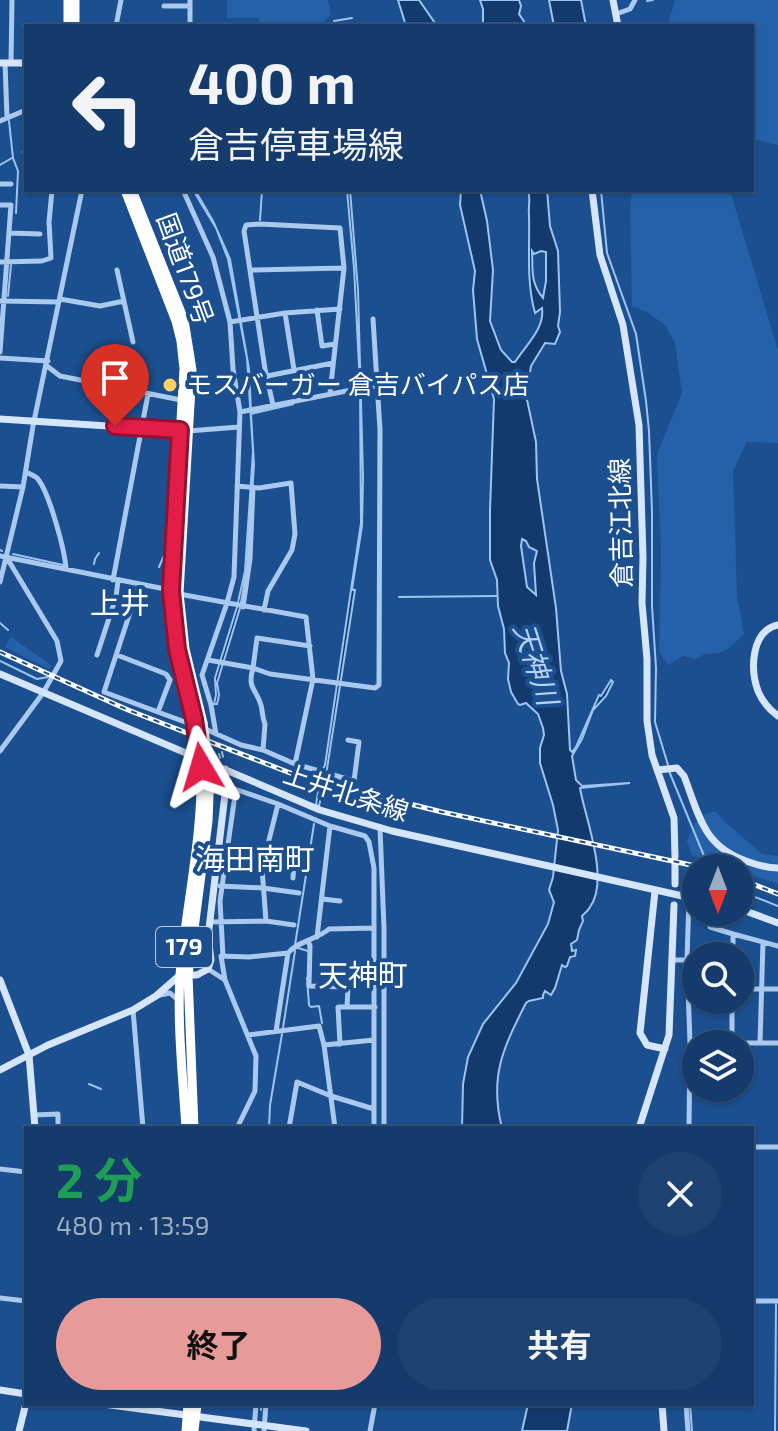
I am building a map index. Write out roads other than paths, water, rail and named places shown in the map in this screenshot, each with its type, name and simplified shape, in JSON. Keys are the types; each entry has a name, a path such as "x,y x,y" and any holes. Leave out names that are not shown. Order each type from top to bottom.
{"highway":[{"path":"68,0 68,24"},
{"path":"75,0 75,24"},
{"name":"国道179号","path":"126,192 176,321 184,369 184,430 175,592 177,649 198,721 206,769 180,1002 186,1126"},
{"name":"国道179号","path":"133,192 184,320 192,370 192,400 184,430"},
{"name":"国道179号","path":"184,975 194,1126"},
{"path":"186,1431 191,1412"},
{"path":"191,1412 194,1431"}],"main road":[{"path":"613,0 618,24"},
{"name":"倉吉江北線","path":"592,192 600,255 623,325 639,425 648,738 674,818 675,884"},
{"path":"0,419 184,430"},
{"path":"778,625 765,630 759,637 754,660 759,691 770,710 778,716"},
{"name":"上井北条線","path":"0,674 320,810 392,831 682,896"},
{"path":"657,770 677,768 684,776 707,833 721,849 755,864 778,868"},
{"path":"0,1070 44,1047 133,1010 184,975 197,975 208,969 211,960 209,922 218,886 225,769"},
{"path":"651,890 640,1033 647,1045 665,1049"},
{"path":"640,1126 669,1035 674,905"},
{"path":"754,914 778,923"},
{"path":"0,980 29,1055 35,1126"},
{"path":"0,1390 24,1394"},
{"path":"19,1431 25,1406"},
{"path":"130,1406 191,1412 255,1427 306,1431"},
{"path":"662,1406 664,1431"}],"street":[{"path":"12,0 3,119 24,111"},
{"path":"116,24 121,0"},
{"path":"616,14 630,9 635,0"},
{"path":"164,6 190,3 190,24"},
{"path":"0,184 11,184"},
{"path":"0,262 51,258 49,222 52,192"},
{"path":"0,582 3,557 23,487 82,192"},
{"path":"184,192 213,257 230,322 240,412 234,577 202,675 216,734"},
{"path":"0,205 11,205 0,355 48,363 60,376 182,400"},
{"path":"273,405 257,318 244,231 246,225 340,228 344,268 330,393"},
{"path":"10,233 40,234"},
{"path":"251,270 344,268"},
{"path":"117,270 133,342"},
{"path":"2,301 59,301 100,306 124,301"},
{"path":"230,322 285,313 340,309"},
{"path":"317,310 322,346 335,344"},
{"path":"285,313 294,370"},
{"path":"208,660 270,674 375,688 379,685 381,487 373,319"},
{"path":"267,376 333,363"},
{"path":"240,412 377,385"},
{"path":"97,655 116,597 116,580 148,394"},
{"path":"184,430 239,427"},
{"path":"26,472 38,479 45,493 66,555 66,569"},
{"path":"237,486 291,483 295,534 292,550 268,591 264,610"},
{"path":"0,486 23,487"},
{"path":"243,607 250,559 253,487"},
{"path":"3,557 243,607 306,617 313,679 295,764"},
{"path":"0,751 43,693 61,661 60,649 3,557"},
{"path":"139,585 104,692 241,745 354,781 359,742 348,740"},
{"path":"263,750 265,724 261,705 250,686 257,638 310,646"},
{"path":"117,655 166,674 170,680 158,712"},
{"path":"226,786 330,826 365,836 369,842 374,868 374,1126"},
{"path":"234,802 225,865 218,886 222,921 221,956 225,980 256,1056 256,1086 238,1126"},
{"path":"266,921 262,868 278,804"},
{"path":"317,937 330,826"},
{"path":"380,828 384,928 384,1126"},
{"path":"267,845 281,849 279,868"},
{"path":"281,852 293,853 293,878"},
{"path":"225,865 262,868"},
{"path":"218,886 299,893"},
{"path":"322,899 340,901"},
{"path":"209,922 266,921 294,925"},
{"path":"710,927 778,946"},
{"path":"276,1031 288,953 292,947 329,929 374,928"},
{"path":"733,934 733,942"},
{"path":"308,941 309,986 348,987 347,1007"},
{"path":"760,1043 763,942"},
{"path":"223,956 288,953"},
{"path":"672,960 682,960"},
{"path":"208,969 225,980"},
{"path":"754,989 778,989"},
{"path":"156,996 170,993 180,1002"},
{"path":"340,1044 338,1007 375,1007"},
{"path":"133,1010 143,1126"},
{"path":"248,1035 319,1026 335,1126"},
{"path":"324,1045 374,1040"},
{"path":"754,1043 778,1043"},
{"path":"289,1126 297,1082 374,1109"},
{"path":"689,1102 689,1126"},
{"path":"34,1115 58,1114 58,1126"},
{"path":"754,1147 778,1147"},
{"path":"0,1169 24,1172"},
{"path":"0,1298 24,1301"},
{"path":"754,1301 778,1301"},
{"path":"255,1427 256,1406"},
{"path":"265,1428 266,1406"},
{"path":"370,1431 375,1406"},
{"path":"686,1406 688,1431"}],"water":[{"path":"398,0 419,0 436,24 405,24"},
{"path":"480,0 519,0 519,14 526,24 483,24"},
{"path":"549,0 581,0 586,24 554,24"},
{"path":"194,192 213,221 230,259 249,369 251,413 294,404 251,414 254,465 247,569 240,608 217,683 217,704 214,704 215,678 245,571 253,451 247,358 228,259 216,228"},
{"path":"347,192 350,192 358,290 363,477 362,526 352,589 355,590 319,806 316,805 325,765 361,523 360,385"},
{"name":"天神川","path":"461,192 480,192 493,270 490,321 501,350 515,362 538,329 542,315 542,308 535,313 530,289 528,192 547,192 550,226 558,251 560,332 555,344 545,343 531,366 526,395 536,442 537,479 556,608 561,671 567,694 570,750 572,752 576,747 599,695 611,680 613,682 606,696 593,710 572,756 576,780 582,786 630,783 580,788 597,865 596,895 582,916 577,940 571,944 572,951 576,950 575,956 570,957 567,966 562,965 551,995 545,991 543,998 526,1003 511,1034 498,1078 502,1126 462,1126 463,1084 468,1057 483,1024 516,983 548,924 554,902 549,890 558,830 540,763 543,728 538,714 526,703 518,704 511,692 497,580 490,560 494,399 477,339 473,290 475,271 460,205","holes":["532,251 534,254 546,252 543,298 534,281","522,539 529,547 537,551 534,563 536,595 527,587 521,546"]},
{"path":"528,1406 572,1406 567,1431 522,1431"}],"waterway":[{"path":"647,1 653,0"},
{"path":"334,21 352,18"},
{"path":"9,121 13,158 18,171 16,213"},
{"path":"0,165 12,158"},
{"path":"260,220 262,192"},
{"path":"601,192 607,253 636,334 646,401 652,512 655,722 668,765"},
{"path":"8,296 11,265"},
{"path":"159,567 168,546"},
{"path":"94,564 99,553"},
{"path":"13,554 63,565"},
{"path":"399,597 497,596"},
{"path":"0,623 8,630"},
{"path":"0,661 37,679 48,677"},
{"path":"222,752 223,757"},
{"path":"219,754 220,758"},
{"path":"669,771 703,854"},
{"path":"295,945 314,824"},
{"path":"754,897 778,906"},
{"path":"298,948 308,951"},
{"path":"283,1028 295,951"},
{"path":"307,978 309,1005 319,1006 322,1023"},
{"path":"269,1126 282,1034"},
{"path":"89,1084 101,1089"},
{"path":"775,1431 776,1304"},
{"path":"690,1406 692,1431"}],"railway":[{"path":"0,652 128,710 298,776 442,812 682,863"},
{"path":"754,885 778,894"}],"place":[{"name":"モスバーガー 倉吉バイパス店","path":"170,385"}],"district":[{"name":"上井","path":"120,604"},
{"name":"海田南町","path":"255,860"},
{"name":"天神町","path":"363,976"}]}
